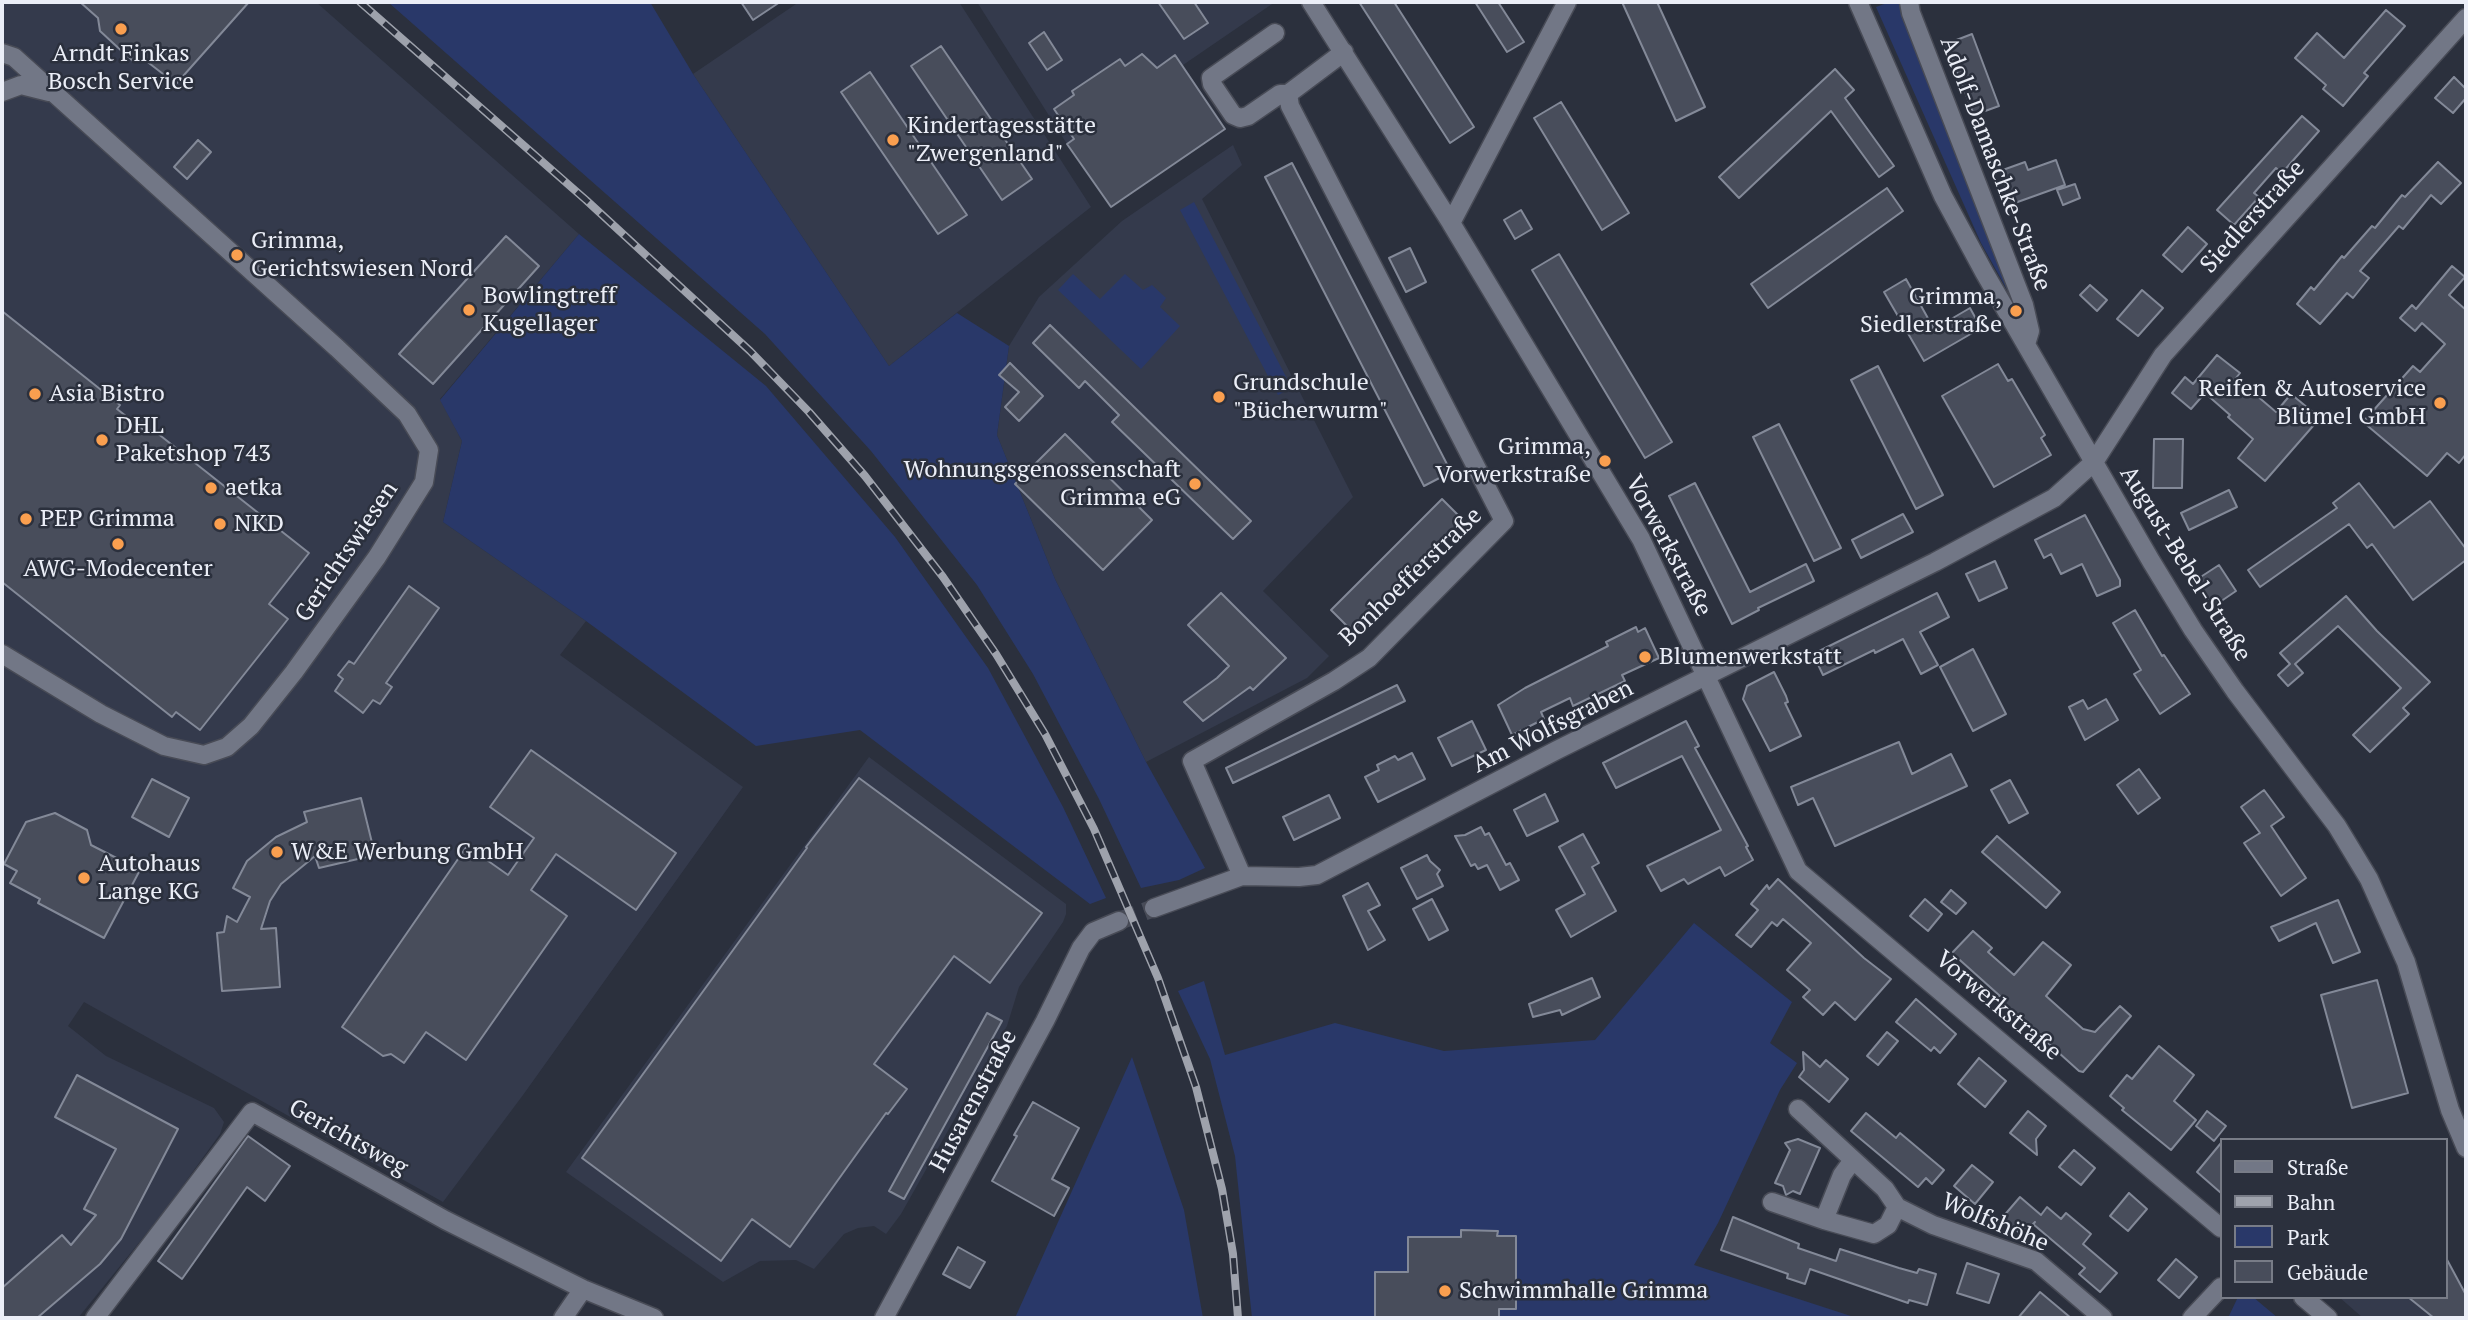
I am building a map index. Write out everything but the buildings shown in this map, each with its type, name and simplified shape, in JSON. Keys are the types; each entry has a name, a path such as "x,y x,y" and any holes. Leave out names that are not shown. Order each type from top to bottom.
{"street":[{"name":"Vorwerkstraße","path":"1311,2 1451,223 1641,539 1798,871 2220,1227"},
{"path":"1451,223 1567,2"},
{"name":"August-Bebel-Straße","path":"1858,2 1943,196 2094,462 2193,630 2235,691 2337,826 2369,879 2406,962 2458,1106 2466,1148"},
{"name":"Adolf-Damaschke-Straße","path":"1909,2 1919,36 2024,305 2030,331 2026,344"},
{"name":"Siedlerstraße","path":"2094,462 2162,355 2466,18"},
{"path":"1275,33 1211,78 1212,84 1233,115 1240,118 1248,116 1280,94 1288,94 1344,52"},
{"name":"Gerichtswiesen","path":"2,654 101,714 164,746 204,755 227,747 251,726 295,672 377,557 424,482 429,450 407,414 337,348 6,52"},
{"name":"Gerichtswiesen","path":"2,92 21,85 43,89 55,95"},
{"name":"Bonhoefferstraße","path":"1242,876 1192,761 1334,681 1368,658 1504,521 1290,106 1288,94"},
{"name":"Am Wolfsgraben","path":"1242,876 1317,875 1557,750 1935,562 2054,498 2094,462"},
{"path":"1154,908 1242,876"},
{"name":"Husarenstraße","path":"884,1318 1045,1021 1081,948 1093,932 1119,921"},
{"name":"Wolfshöhe","path":"1798,1109 1885,1189 1897,1207 1933,1225 2036,1261 2103,1318"},
{"name":"Gerichtsweg","path":"95,1318 251,1112 445,1220 583,1289 654,1318"},
{"path":"1824,1220 1842,1175 1853,1160"},
{"path":"1772,1202 1874,1234 1888,1225 1897,1207"},
{"path":"2192,1318 2220,1288"},
{"path":"564,1318 583,1289"},
{"path":"2306,1299 2329,1318"}],"shaded area":[{"path":"2,2 316,2 579,234 440,399 462,441 443,522 586,621 560,655 743,787 523,1095 443,1202 84,1002 68,1026 106,1056 214,1108 224,1122 220,1134 163,1213 78,1318 2,1318"},
{"name":"Kindertagesstätte \"Zwergenland\"","path":"799,2 959,2 1091,207 889,366 693,74"},
{"path":"977,2 1275,2 1183,65 1225,129 1111,207 1067,144"},
{"path":"1233,145 1242,165 1202,199 1353,497 1263,591 1329,656 1307,678 1146,762 1055,579 997,435 1009,346 1039,297 1122,221"},
{"path":"869,757 1066,904 1066,914 1019,987 1007,1026 901,1214 886,1234 874,1226 858,1228 844,1234 814,1269 796,1260 760,1261 723,1282 566,1172"},
{"path":"2447,1260 2466,1300 2466,1318 2363,1318 2341,1299 2447,1299"}],"green space":[{"path":"388,2 650,2 693,74 889,366 957,313 1009,346 997,435 1055,579 1146,762 1205,868 1179,880 1141,888 1099,799 1033,674 977,585 871,451 765,334"},
{"path":"1890,2 1901,2 2015,304 1981,243 1876,7"},
{"path":"1194,202 1292,388 1278,395 1180,210"},
{"path":"579,234 766,386 895,537 988,668 1063,807 1106,898 1090,904 860,730 756,746 586,621 443,522 462,441 440,400"},
{"path":"1073,274 1100,299 1125,274 1143,290 1152,285 1166,298 1160,307 1180,326 1141,369 1058,290"},
{"path":"1694,923 1792,1002 1770,1043 1797,1063 1780,1090 1718,1223 1694,1265 1857,1318 1252,1318 1235,1156 1210,1059 1178,991 1204,981 1225,1055 1335,1023 1444,1051 1595,1040"},
{"path":"1132,1057 1184,1210 1203,1318 1015,1318"},
{"path":"2237,1299 2255,1299 2278,1318 2228,1318"}],"tunnel":[{"path":"1119,921 1154,908"}],"railway":[{"path":"360,2 586,200 750,351 809,412 865,476 943,577 996,654 1045,734 1094,829 1158,978 1196,1087 1222,1189 1233,1254 1238,1318"}],"place":[{"name":"Arndt Finkas Bosch Service","path":"121,29"},
{"name":"Kindertagesstätte \"Zwergenland\"","path":"893,140"},
{"name":"Grimma, Gerichtswiesen Nord","path":"237,255"},
{"name":"Bowlingtreff Kugellager","path":"469,310"},
{"name":"Grimma, Siedlerstraße","path":"2016,311"},
{"name":"Asia Bistro","path":"35,394"},
{"name":"Grundschule \"Bücherwurm\"","path":"1219,397"},
{"name":"Reifen & Autoservice Blümel GmbH","path":"2440,403"},
{"name":"DHL Paketshop 743","path":"102,440"},
{"name":"Grimma, Vorwerkstraße","path":"1605,461"},
{"name":"Wohnungsgenossenschaft Grimma eG","path":"1195,484"},
{"name":"aetka","path":"211,488"},
{"name":"PEP Grimma","path":"26,519"},
{"name":"NKD","path":"220,524"},
{"name":"AWG-Modecenter","path":"118,544"},
{"name":"Blumenwerkstatt","path":"1645,657"},
{"name":"W&E Werbung GmbH","path":"277,852"},
{"name":"Autohaus Lange KG","path":"84,878"},
{"name":"Schwimmhalle Grimma","path":"1445,1291"}]}
